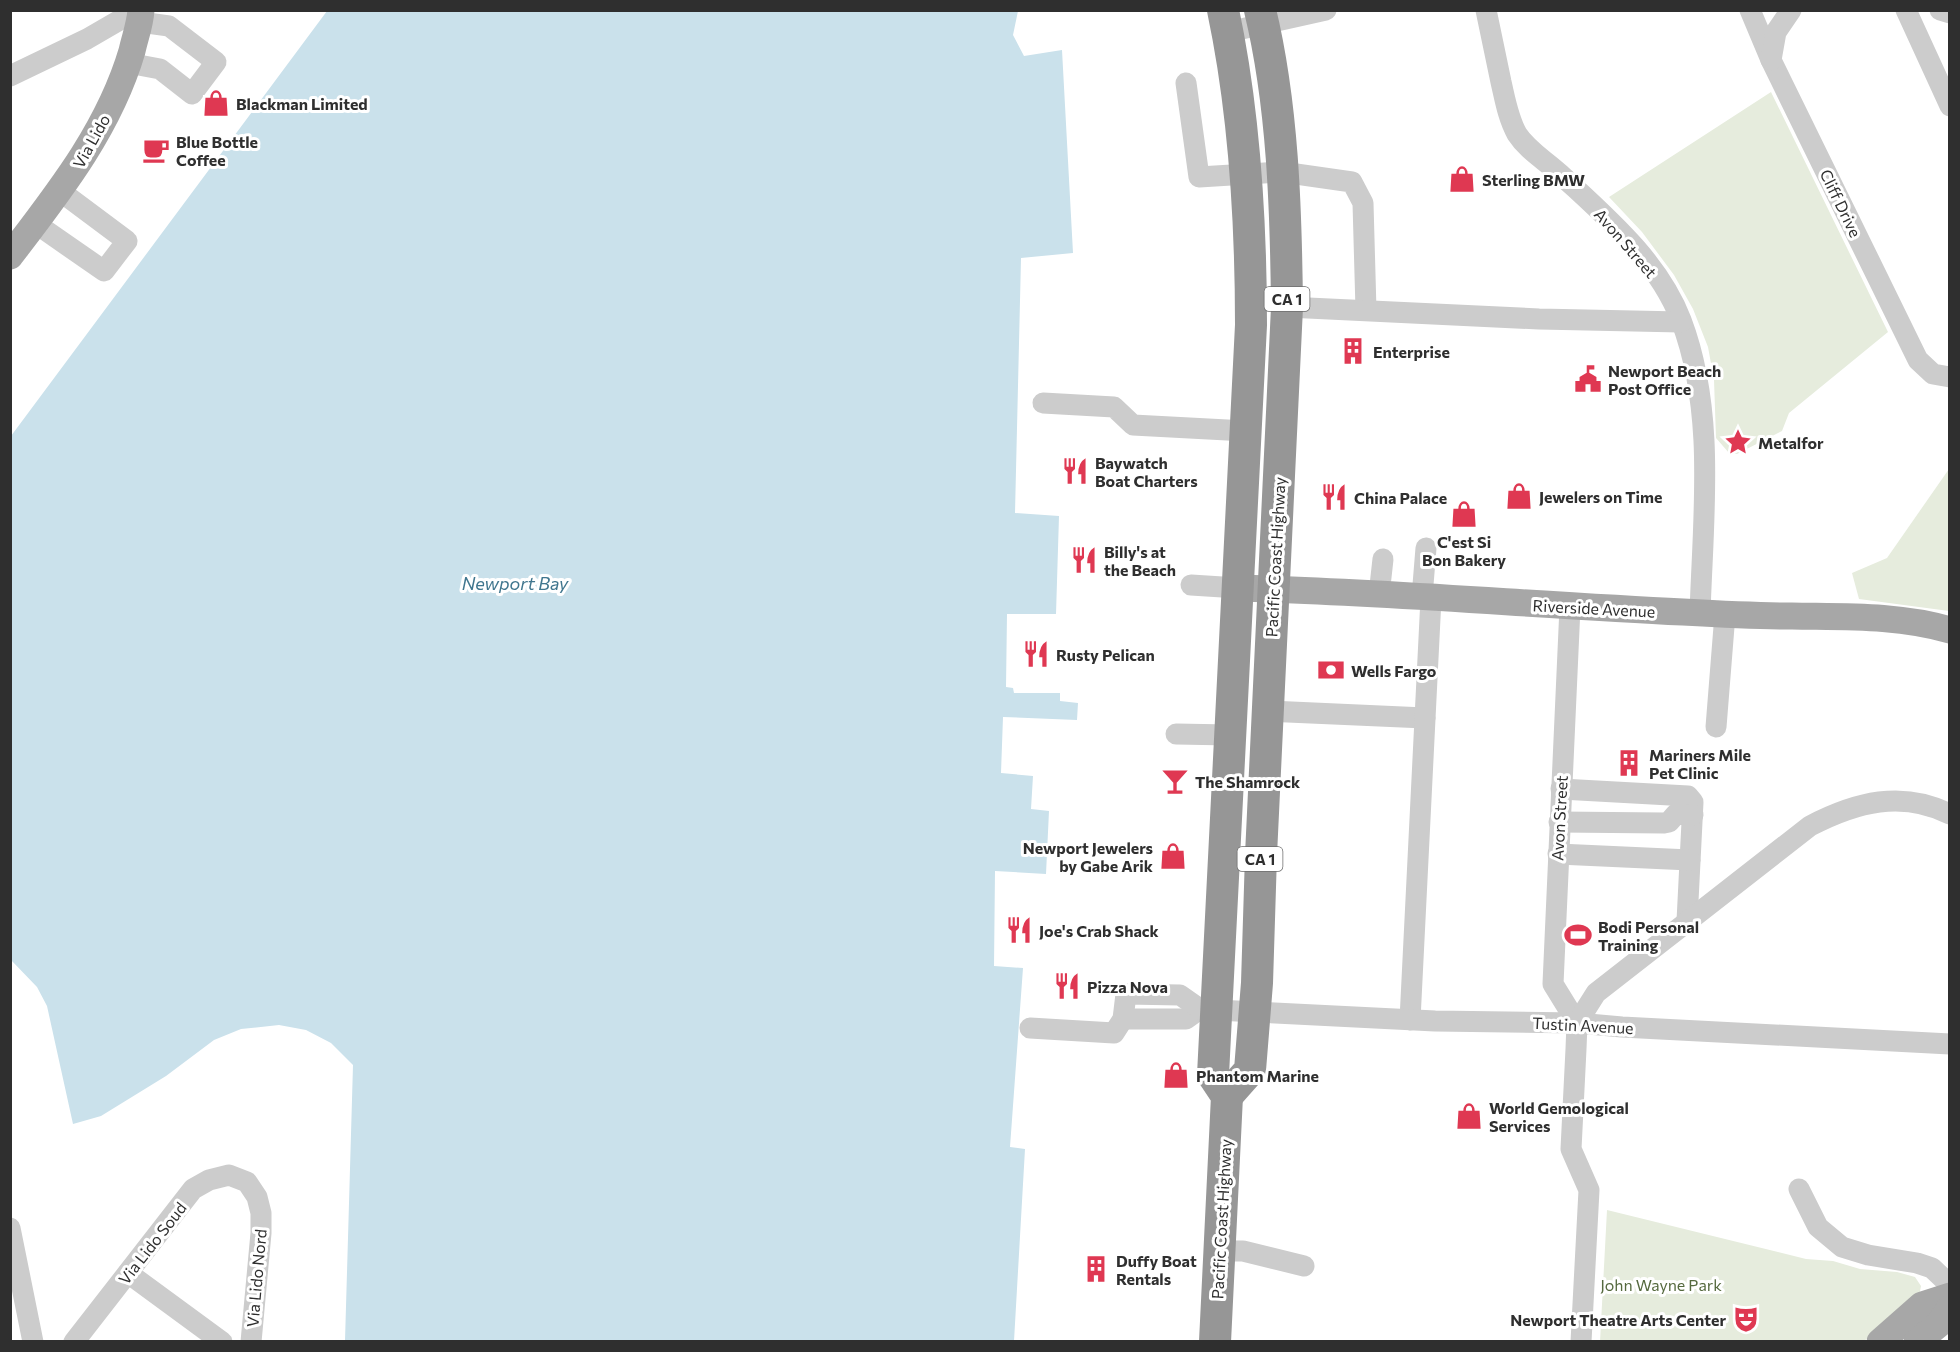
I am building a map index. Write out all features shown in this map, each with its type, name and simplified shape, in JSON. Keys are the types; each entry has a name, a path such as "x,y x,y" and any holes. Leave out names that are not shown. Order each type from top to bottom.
{"highway":[{"name":"Pacific Coast Highway","path":"1227,1096 1250,1070 1257,983 1267,711 1287,307 1282,172 1262,17"},
{"name":"Pacific Coast Highway","path":"1215,1341 1227,1096 1214,1075 1208,1010 1230,735 1251,325 1251,249 1246,174 1226,21"}],"main road":[{"name":"Via Lido","path":"10,256 60,191 98,131 122,82 139,14"},
{"name":"Riverside Avenue","path":"1238,588 1273,588 1570,607 1870,617 1950,630"},
{"path":"1880,1341 1922,1305 1950,1296"},
{"path":"1917,1341 1939,1324 1950,1308"}],"street":[{"path":"1226,21 1326,10"},
{"name":"Avon Street","path":"1486,10 1507,108 1517,133 1531,151 1554,168 1614,224 1642,256 1662,285 1682,322 1700,398 1704,442 1716,727"},
{"name":"Cliff Drive","path":"1750,10 1771,60 1918,360 1933,374 1950,377"},
{"path":"1771,60 1776,32 1791,10"},
{"path":"1905,10 1950,106"},
{"path":"1940,10 1950,13"},
{"path":"10,76 139,14 169,26 216,62 192,94 160,69 128,63"},
{"path":"1186,83 1199,177 1282,172 1352,182 1364,203 1365,310"},
{"path":"35,223 104,271 110,264 127,241 60,191"},
{"path":"1287,307 1539,319 1682,322"},
{"path":"1043,403 1114,407 1133,425 1246,431"},
{"path":"1410,1020 1425,718 1426,548"},
{"path":"1379,595 1383,559"},
{"path":"1191,585 1238,588"},
{"name":"Avon Street","path":"1570,607 1553,984 1577,1023"},
{"path":"1267,711 1425,718"},
{"path":"1176,734 1230,735"},
{"path":"1561,789 1688,796 1693,802 1693,815 1687,921"},
{"path":"1581,1341 1589,1190 1571,1149 1577,1023 1596,993 1810,826 1839,811 1897,800 1931,805 1950,814"},
{"path":"1559,822 1664,823 1669,822 1676,814 1693,815"},
{"path":"1558,854 1690,860"},
{"path":"1030,1028 1114,1033 1123,1019 1126,994 1180,996 1208,1010"},
{"name":"Tustin Avenue","path":"1208,1010 1410,1020 1577,1023 1950,1044"},
{"name":"Via Lido Soud","path":"74,1341 194,1189 209,1180 229,1175 247,1182"},
{"name":"Via Lido Nord","path":"247,1182 257,1197 261,1223 251,1341"},
{"path":"1799,1189 1818,1227 1829,1239 1842,1247 1868,1255 1917,1263 1932,1268 1950,1285"},
{"path":"10,1228 33,1341"},
{"path":"1219,1251 1243,1251 1304,1266"},
{"path":"128,1273 222,1341"}],"green space":[{"path":"1771,92 1888,332 1789,413 1782,431 1737,454 1729,453 1716,438 1714,380 1708,347 1693,309 1674,275 1642,232 1609,197"},
{"path":"1949,469 1949,611 1859,599 1852,573 1887,558"},
{"name":"John Wayne Park","path":"1607,1210 1806,1259 1833,1261 1860,1269 1897,1272 1915,1277 1921,1286 1919,1296 1864,1341 1600,1342"}],"water":[{"name":"Newport Bay","path":"327,11 1018,11 1013,35 1024,56 1062,50 1073,253 1021,258 1015,513 1059,516 1056,614 1007,614 1006,687 1013,688 1014,693 1060,693 1060,701 1078,703 1077,720 1003,717 1001,773 1033,776 1031,809 1049,811 1046,874 995,871 994,966 1023,968 1010,1147 1025,1149 1014,1341 345,1341 353,1065 331,1043 306,1030 279,1025 241,1029 214,1040 166,1076 101,1116 73,1124 47,1006 37,987 11,960 11,436"}],"place":[{"name":"Blackman Limited","path":"216,103"},
{"name":"Blue Bottle Coffee","path":"156,150"},
{"name":"Sterling BMW","path":"1462,179"},
{"name":"Enterprise","path":"1353,351"},
{"name":"Newport Beach Post Office","path":"1588,379"},
{"name":"Metalfor","path":"1738,442"},
{"name":"Baywatch Boat Charters","path":"1075,471"},
{"name":"Jewelers on Time","path":"1519,496"},
{"name":"China Palace","path":"1334,497"},
{"name":"C'est Si Bon Bakery","path":"1464,514"},
{"name":"Billy's at the Beach","path":"1084,560"},
{"name":"Rusty Pelican","path":"1036,654"},
{"name":"Wells Fargo","path":"1331,670"},
{"name":"Mariners Mile Pet Clinic","path":"1629,763"},
{"name":"The Shamrock","path":"1175,781"},
{"name":"Newport Jewelers by Gabe Arik","path":"1173,856"},
{"name":"Joe's Crab Shack","path":"1019,930"},
{"name":"Bodi Personal Training","path":"1578,935"},
{"name":"Pizza Nova","path":"1067,986"},
{"name":"Phantom Marine","path":"1176,1075"},
{"name":"World Gemological Services","path":"1469,1116"},
{"name":"Duffy Boat Rentals","path":"1096,1269"},
{"name":"Newport Theatre Arts Center","path":"1746,1319"}]}
